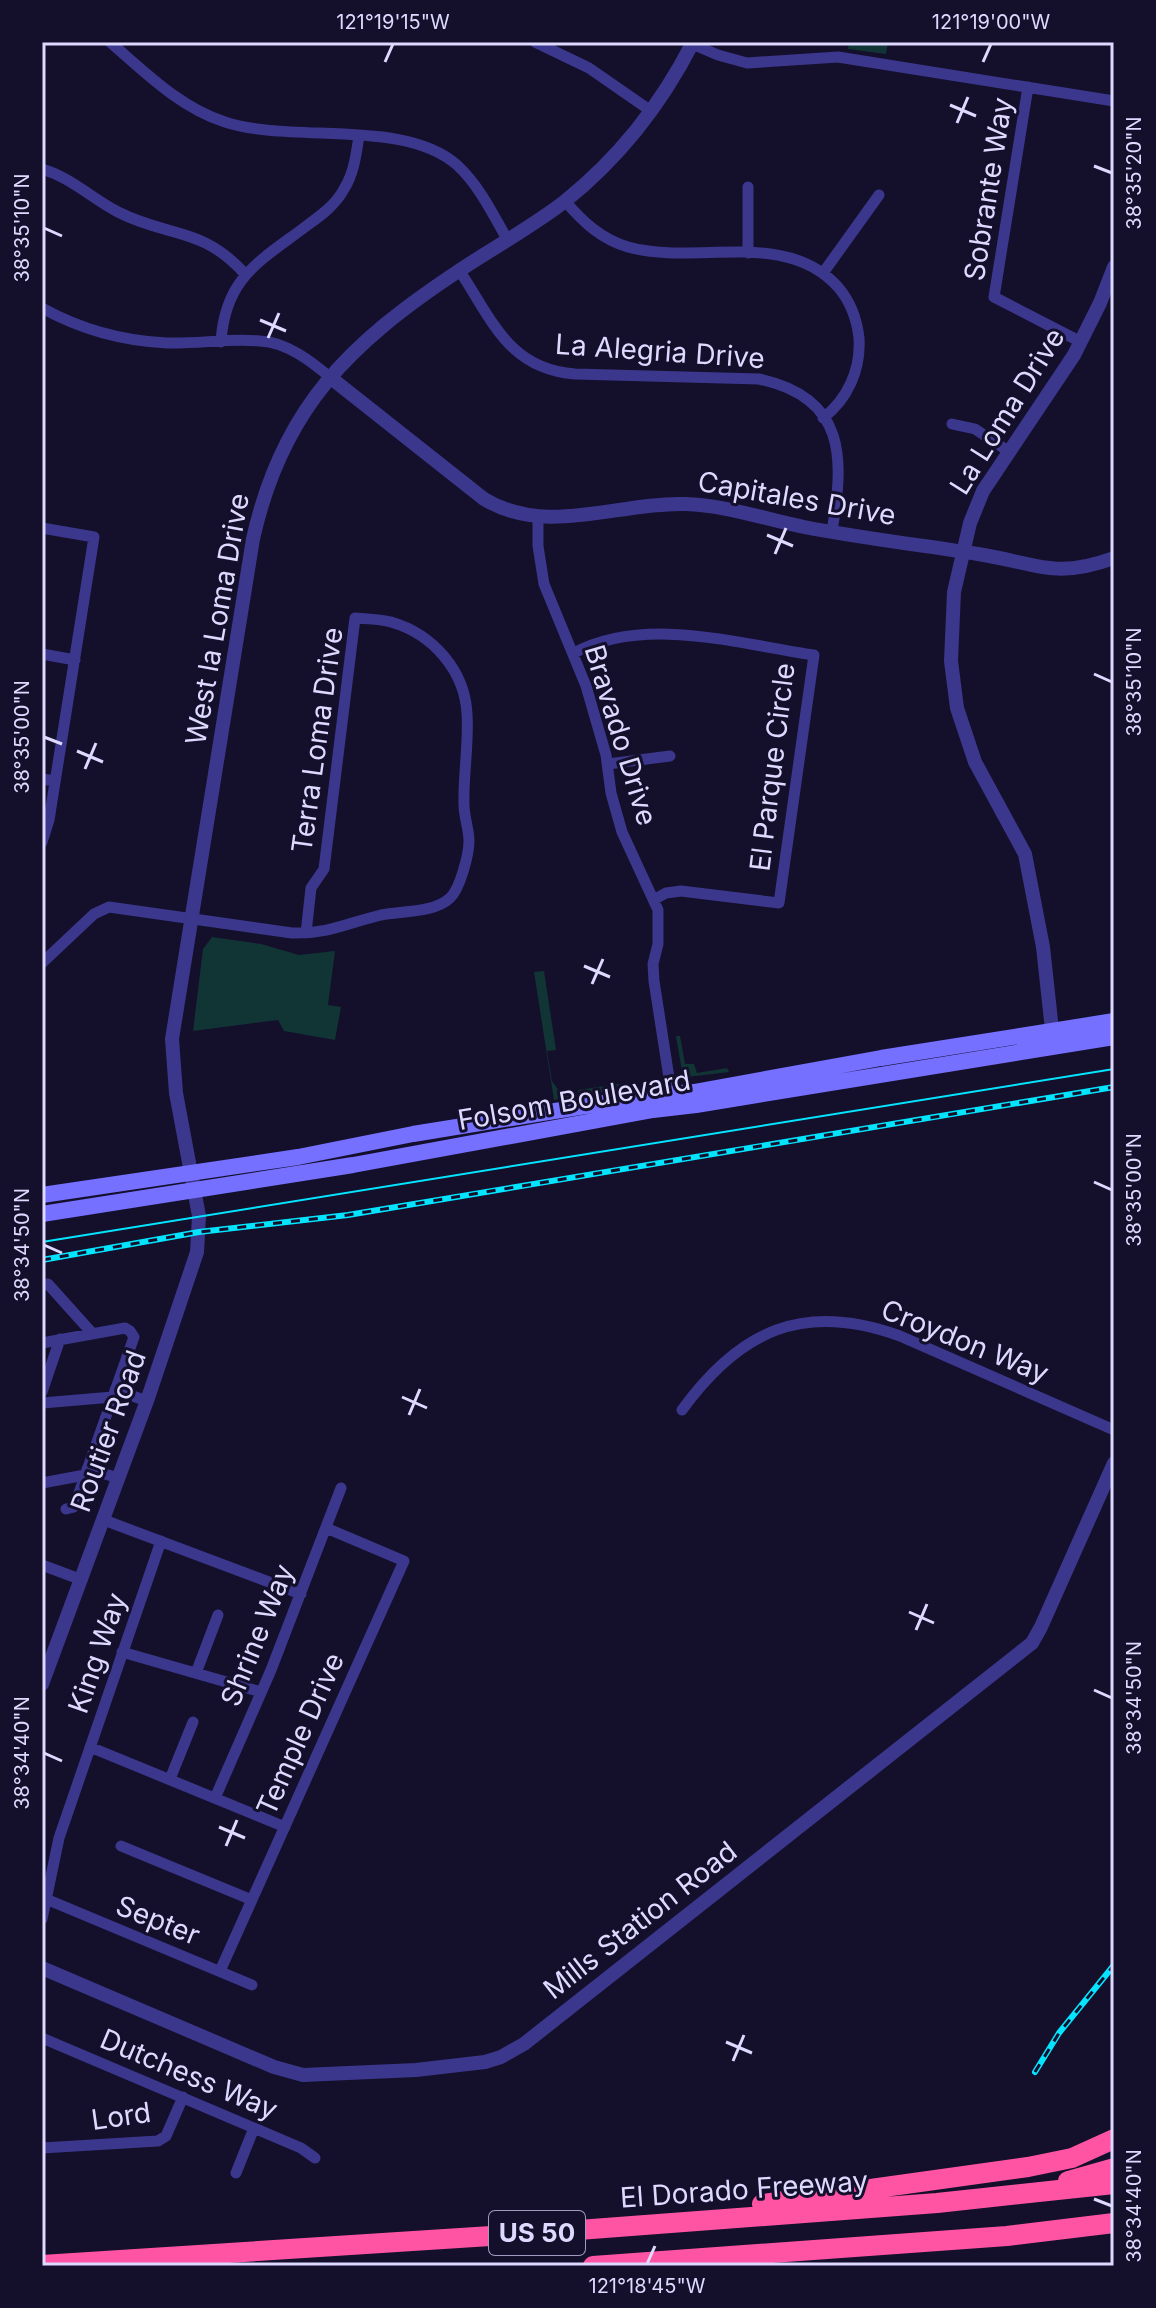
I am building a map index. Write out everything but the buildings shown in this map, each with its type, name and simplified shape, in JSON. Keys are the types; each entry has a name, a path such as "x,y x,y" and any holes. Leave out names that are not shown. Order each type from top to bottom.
{"highway":[{"path":"552,2232 1028,2167 1072,2158 1114,2139"},
{"path":"1031,2194 1114,2168"},
{"name":"El Dorado Freeway","path":"42,2265 552,2232 1031,2194 1114,2184"},
{"name":"US 50","path":"593,2266 1007,2236 1114,2223"},
{"path":"714,2256 758,2266"}],"main road":[{"name":"Folsom Boulevard","path":"42,1195 298,1157 413,1134 673,1100 1053,1038 1114,1021"},
{"name":"Folsom Boulevard","path":"1053,1038 1114,1037"},
{"name":"Folsom Boulevard","path":"42,1214 353,1165 537,1131 673,1100"},
{"path":"353,1165 369,1154 407,1145 413,1134"}],"street":[{"path":"110,42 170,94 223,122 260,131 359,136 422,144 447,158 467,176 508,241"},
{"path":"535,42 589,68 651,111"},
{"path":"692,43 747,63 838,57 1114,101"},
{"name":"West la Loma Drive","path":"195,1190 176,1093 172,1039 259,515 270,479 303,413 356,347 459,270 508,241 565,201 608,162 651,111 692,43"},
{"name":"Sobrante Way","path":"1028,87 994,297 1081,342"},
{"path":"221,342 225,308 235,287 245,274 333,204 351,176 359,136"},
{"path":"42,169 67,179 118,212 210,244 245,274"},
{"path":"748,187 748,253"},
{"path":"823,273 879,195"},
{"path":"565,201 596,232 608,240 633,248 788,257 823,273 848,302 859,338 857,367 852,382 845,396 823,418"},
{"name":"La Loma Drive","path":"1053,1038 1043,947 1025,854 975,762 957,708 951,661 951,627 954,592 978,502 988,480 1062,376 1100,303 1114,267"},
{"name":"La Alegria Drive","path":"459,270 503,339 518,354 537,366 575,374 759,379 790,388 813,406 833,433 839,461 839,481 832,531"},
{"path":"42,308 74,324 133,340 183,344 262,340 303,356 331,378"},
{"name":"Capitales Drive","path":"331,378 484,499 512,513 538,518 568,517 656,504 687,504 1059,571 1114,558"},
{"path":"952,424 975,429 1008,451"},
{"name":"Bravado Drive","path":"538,518 538,546 544,584 589,697 608,764 611,793 622,832 655,899 659,926 653,964 654,981 673,1100"},
{"path":"42,528 94,537 55,781 42,842"},
{"name":"Terra Loma Drive","path":"42,963 94,914 109,907 306,933 327,932 379,916 436,906 449,899 458,888 469,843 463,808 467,716 463,692 451,665 440,651 421,635 388,621 355,618 324,869 311,888 306,933"},
{"name":"El Parque Circle","path":"574,653 587,646 655,633 814,655 779,903 681,891 666,893 655,899"},
{"path":"42,654 75,660"},
{"path":"608,764 670,756"},
{"path":"42,779 55,781"},
{"name":"Routier Road","path":"42,1684 147,1401 197,1252 199,1216 195,1190"},
{"path":"42,1285 48,1284 92,1333"},
{"name":"Croydon Way","path":"682,1410 710,1373 757,1338 789,1324 832,1320 877,1328 900,1336 1114,1430"},
{"path":"42,1343 125,1328 133,1334 74,1507 66,1509"},
{"path":"42,1392 60,1339"},
{"path":"42,1403 114,1394 147,1401"},
{"name":"Mills Station Road","path":"42,1968 274,2067 303,2075 416,2070 485,2062 501,2057 524,2044 1032,1643 1114,1463"},
{"path":"42,1483 86,1472 119,1478"},
{"name":"Shrine Way","path":"215,1798 301,1594 341,1488"},
{"path":"104,1520 301,1594"},
{"name":"Temple Drive","path":"220,1971 404,1561 326,1528"},
{"name":"King Way","path":"42,1919 59,1838 161,1541"},
{"path":"42,1565 82,1580"},
{"path":"196,1673 218,1615"},
{"path":"122,1652 261,1692"},
{"path":"170,1779 193,1722"},
{"path":"90,1747 285,1827"},
{"path":"121,1846 252,1900"},
{"name":"Septer","path":"46,1899 252,1985"},
{"name":"Dutchess Way","path":"42,2038 301,2148 315,2158"},
{"name":"Lord","path":"42,2148 158,2141 166,2136 183,2097"},
{"path":"236,2173 254,2128"}],"green space":[{"path":"849,42 888,42 886,54 848,49"},
{"path":"212,937 261,944 299,955 335,951 328,1005 341,1007 335,1040 284,1031 278,1020 193,1031 203,949"},
{"path":"544,971 556,1050 547,1051 552,1081 559,1091 575,1091 576,1096 554,1100 534,972"},
{"path":"676,1036 680,1036 685,1064 694,1064 697,1073 727,1068 729,1072 687,1077 682,1071"},
{"path":"624,1083 630,1088 579,1096 578,1090"}],"tram line":[{"path":"42,1242 1114,1069"}],"railway":[{"path":"42,1260 199,1232 348,1215 1114,1087"},
{"path":"1035,2072 1059,2033 1114,1965"}]}
